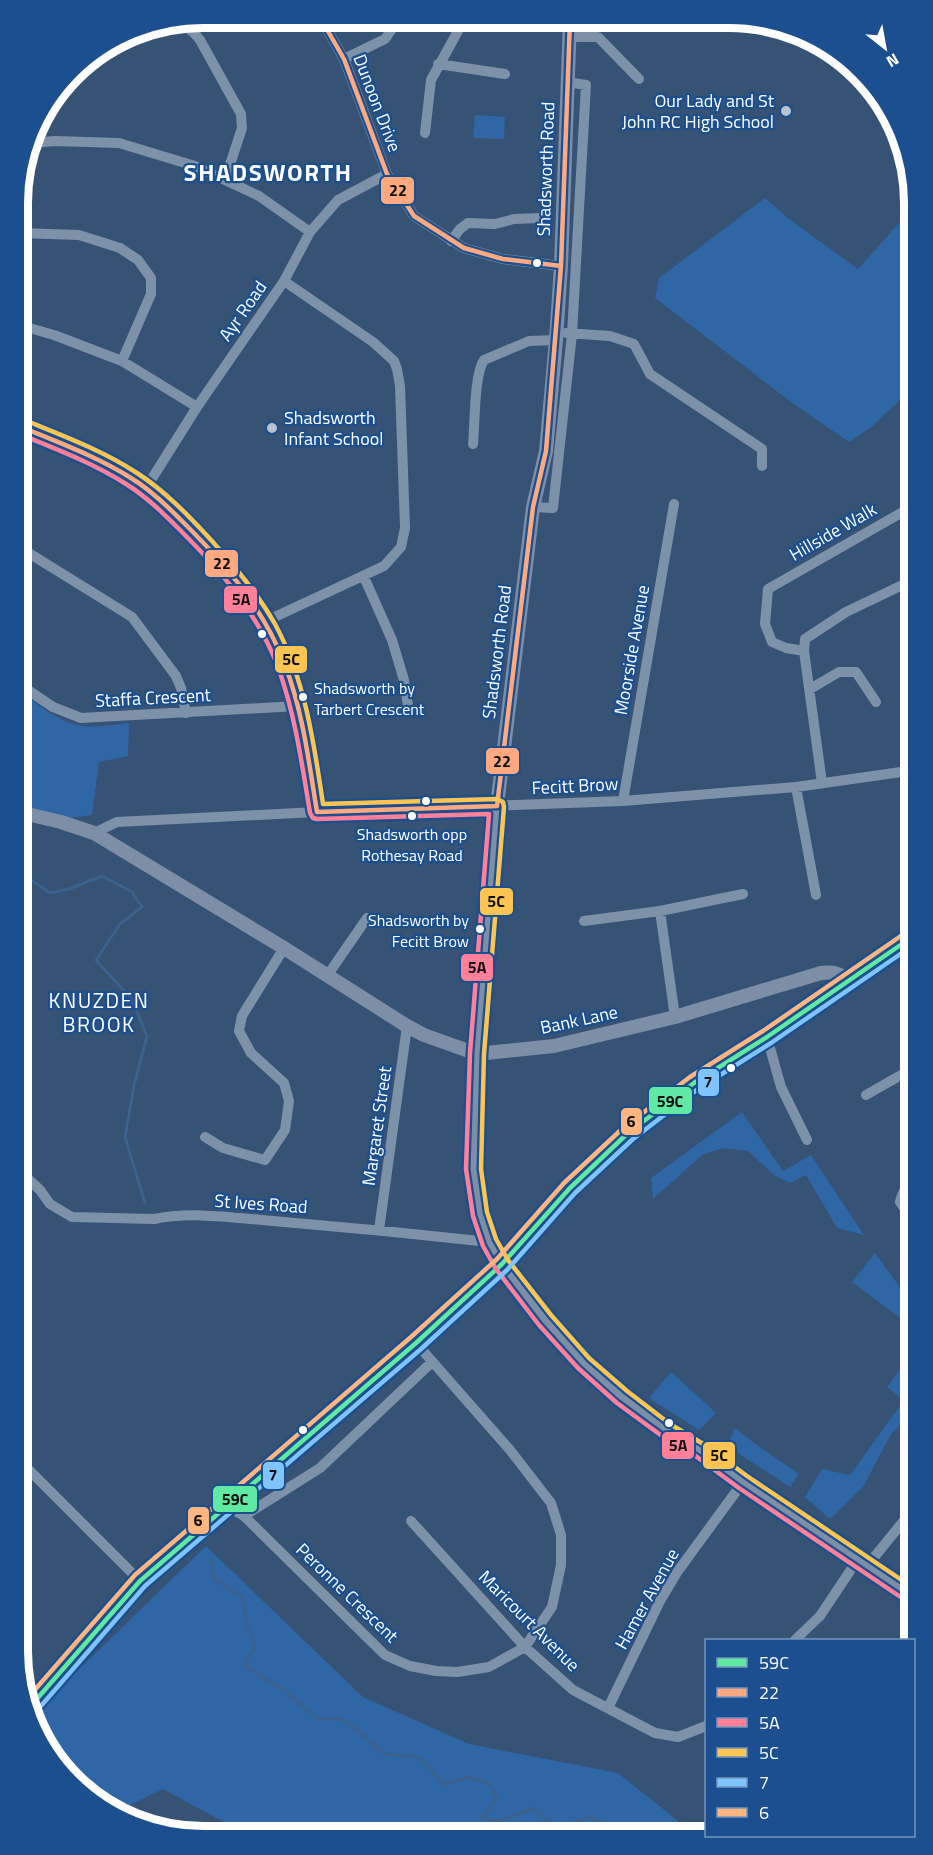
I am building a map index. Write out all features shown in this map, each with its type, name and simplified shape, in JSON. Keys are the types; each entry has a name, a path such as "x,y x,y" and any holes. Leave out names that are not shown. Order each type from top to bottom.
{"main road":[{"name":"Shadsworth Road","path":"570,28 561,266 546,451 533,507 498,806 477,1054 473,1169 480,1214 489,1242 502,1264 545,1320 584,1363 622,1397 666,1430 701,1451 904,1590"},
{"path":"28,814 94,833"},
{"name":"Bank Lane","path":"94,833 284,948 407,1026 424,1035 477,1054 554,1046 675,1017 821,973 832,972 843,975 848,981"},
{"path":"36,1701 140,1581 225,1505 416,1343 502,1264 570,1188 628,1133 694,1083 904,945"}],"street":[{"name":"Dunoon Drive","path":"326,28 344,59 387,174 414,216 464,248 503,259 561,266"},
{"path":"344,59 385,39 393,28"},
{"path":"425,133 431,80 459,28"},
{"path":"188,29 200,40 241,114 242,128 225,180"},
{"path":"569,37 598,37 639,79"},
{"path":"438,64 506,74"},
{"name":"Shadsworth Road","path":"533,507 553,508 572,334 586,85 567,82"},
{"path":"40,142 119,143 195,166 259,196 310,232"},
{"name":"Ayr Road","path":"146,488 196,407 284,281 310,232 338,200 387,174"},
{"path":"451,240 460,229 468,224 495,224 513,219 540,218"},
{"path":"28,234 80,235 120,248 138,260 151,278 151,294 122,361"},
{"path":"264,622 384,566 392,560 404,540 400,386 394,361 373,342 284,281"},
{"path":"28,328 122,361 196,407"},
{"path":"473,444 478,381 481,363 484,360 529,341 556,335 610,336 634,344 650,374 762,449 762,466"},
{"path":"28,430 98,460 146,488 178,517 244,589 285,664 305,733 317,812"},
{"name":"Moorside Avenue","path":"623,801 674,504"},
{"name":"Hillside Walk","path":"804,651 786,648 772,642 765,624 768,589 904,511"},
{"path":"28,553 132,617 176,676 186,713"},
{"path":"364,577 392,640 399,661 408,706"},
{"path":"822,783 804,651 805,639 846,612 904,584"},
{"path":"810,689 839,672 856,672 876,702"},
{"name":"Staffa Crescent","path":"28,690 53,707 81,718 298,706"},
{"name":"Fecitt Brow","path":"94,833 117,822 623,801 796,787 904,772"},
{"path":"796,787 816,895"},
{"path":"584,921 660,911 743,894"},
{"path":"660,911 675,1017"},
{"path":"327,976 368,918"},
{"path":"205,1137 224,1148 265,1160 285,1130 289,1101 284,1083 251,1053 239,1031 242,1016 284,948"},
{"name":"Margaret Street","path":"379,1230 407,1026"},
{"path":"767,1037 781,1087 807,1140"},
{"path":"866,1095 904,1074"},
{"name":"St Ives Road","path":"28,1179 50,1204 72,1217 154,1219 218,1216 489,1242"},
{"path":"904,1190 900,1202 904,1208"},
{"name":"Peronne Crescent","path":"225,1505 244,1516 385,1655 410,1666 457,1672 489,1667 525,1647 552,1607 561,1565 561,1535 551,1503 510,1450 416,1343"},
{"path":"244,1516 320,1468 432,1362"},
{"path":"28,1470 140,1581"},
{"name":"Hamer Avenue","path":"608,1708 660,1601 678,1571 743,1482"},
{"path":"797,1639 820,1616 863,1562 904,1519"},
{"name":"Maricourt Avenue","path":"411,1521 525,1647 573,1689 655,1733 678,1737 705,1726"}],"shaded area":[{"path":"475,115 505,117 504,139 473,138"},
{"path":"765,198 789,219 858,269 904,217 904,396 874,425 849,442 791,402 655,298 659,278"},
{"path":"28,697 54,716 74,724 98,726 129,723 128,756 99,762 92,815 68,818 28,810"},
{"path":"742,1112 783,1171 811,1155 864,1235 837,1228 806,1175 790,1183 774,1175 748,1151 723,1148 702,1155 653,1199 651,1178"},
{"path":"875,1253 904,1293 904,1321 852,1282"},
{"path":"904,1365 904,1400 887,1387"},
{"path":"671,1372 716,1413 699,1430 649,1398"},
{"path":"904,1400 904,1421 891,1434 863,1487 830,1519 805,1497 822,1469 850,1475"},
{"path":"735,1428 799,1474 790,1487 727,1446"},
{"path":"206,1546 363,1697 469,1744 618,1773 683,1826 231,1826 163,1789 125,1807 97,1790 80,1775 52,1739 42,1718 40,1714 70,1678"}],"waterway":[{"name":"KNUZDEN BROOK","path":"28,878 50,893 69,889 102,876 132,892 142,907 120,924 96,960 132,1000 147,1036 134,1086 125,1137 145,1203"},
{"path":"211,1560 214,1579 243,1597 247,1625 255,1646 244,1665 284,1690 317,1718 345,1720 385,1754 420,1757 445,1785 467,1777 489,1783 497,1799 482,1818 501,1821 533,1808 553,1826"},
{"path":"562,1826 592,1817 608,1826"}],"transit line":[{"name":"22","path":"326,28 344,59 387,174 414,216 464,248 503,259 561,266"},
{"name":"22","path":"28,430 104,463 146,488 201,541 243,590 267,626 285,665 305,738 317,812 497,806 533,507 546,451 561,266 570,28"},
{"name":"5C","path":"28,421 96,450 147,480 195,522 246,581 275,624 294,667 312,735 323,804 497,799 503,802 484,1054 481,1169 487,1212 496,1239 508,1260 551,1315 589,1358 627,1391 670,1424 705,1445 904,1582"},
{"name":"5A","path":"28,438 87,463 141,494 196,546 237,594 260,629 278,667 293,721 310,813 313,818 489,814 470,1053 466,1169 473,1216 483,1246 496,1269 539,1325 578,1368 617,1403 662,1436 697,1457 904,1599"},
{"name":"6","path":"34,1691 135,1575 411,1337 497,1259 564,1183 623,1128 690,1077 763,1031 904,934"},
{"name":"59C","path":"36,1700 140,1581 416,1343 502,1264 570,1188 628,1133 694,1083 767,1037 904,943"},
{"name":"7","path":"38,1709 145,1586 421,1349 507,1270 575,1193 633,1139 698,1089 771,1043 904,952"}],"place":[{"name":"Our Lady and St John RC High School","path":"786,111"},
{"name":"Shadsworth Infant School","path":"272,428"},
{"name":"Shadsworth by Tarbert Crescent","path":"303,697"},
{"name":"Shadsworth opp Rothesay Road","path":"412,816"},
{"name":"Shadsworth by Fecitt Brow","path":"480,929"}],"district":[{"name":"SHADSWORTH","path":"268,173"},
{"name":"KNUZDEN BROOK","path":"99,1013"}]}
